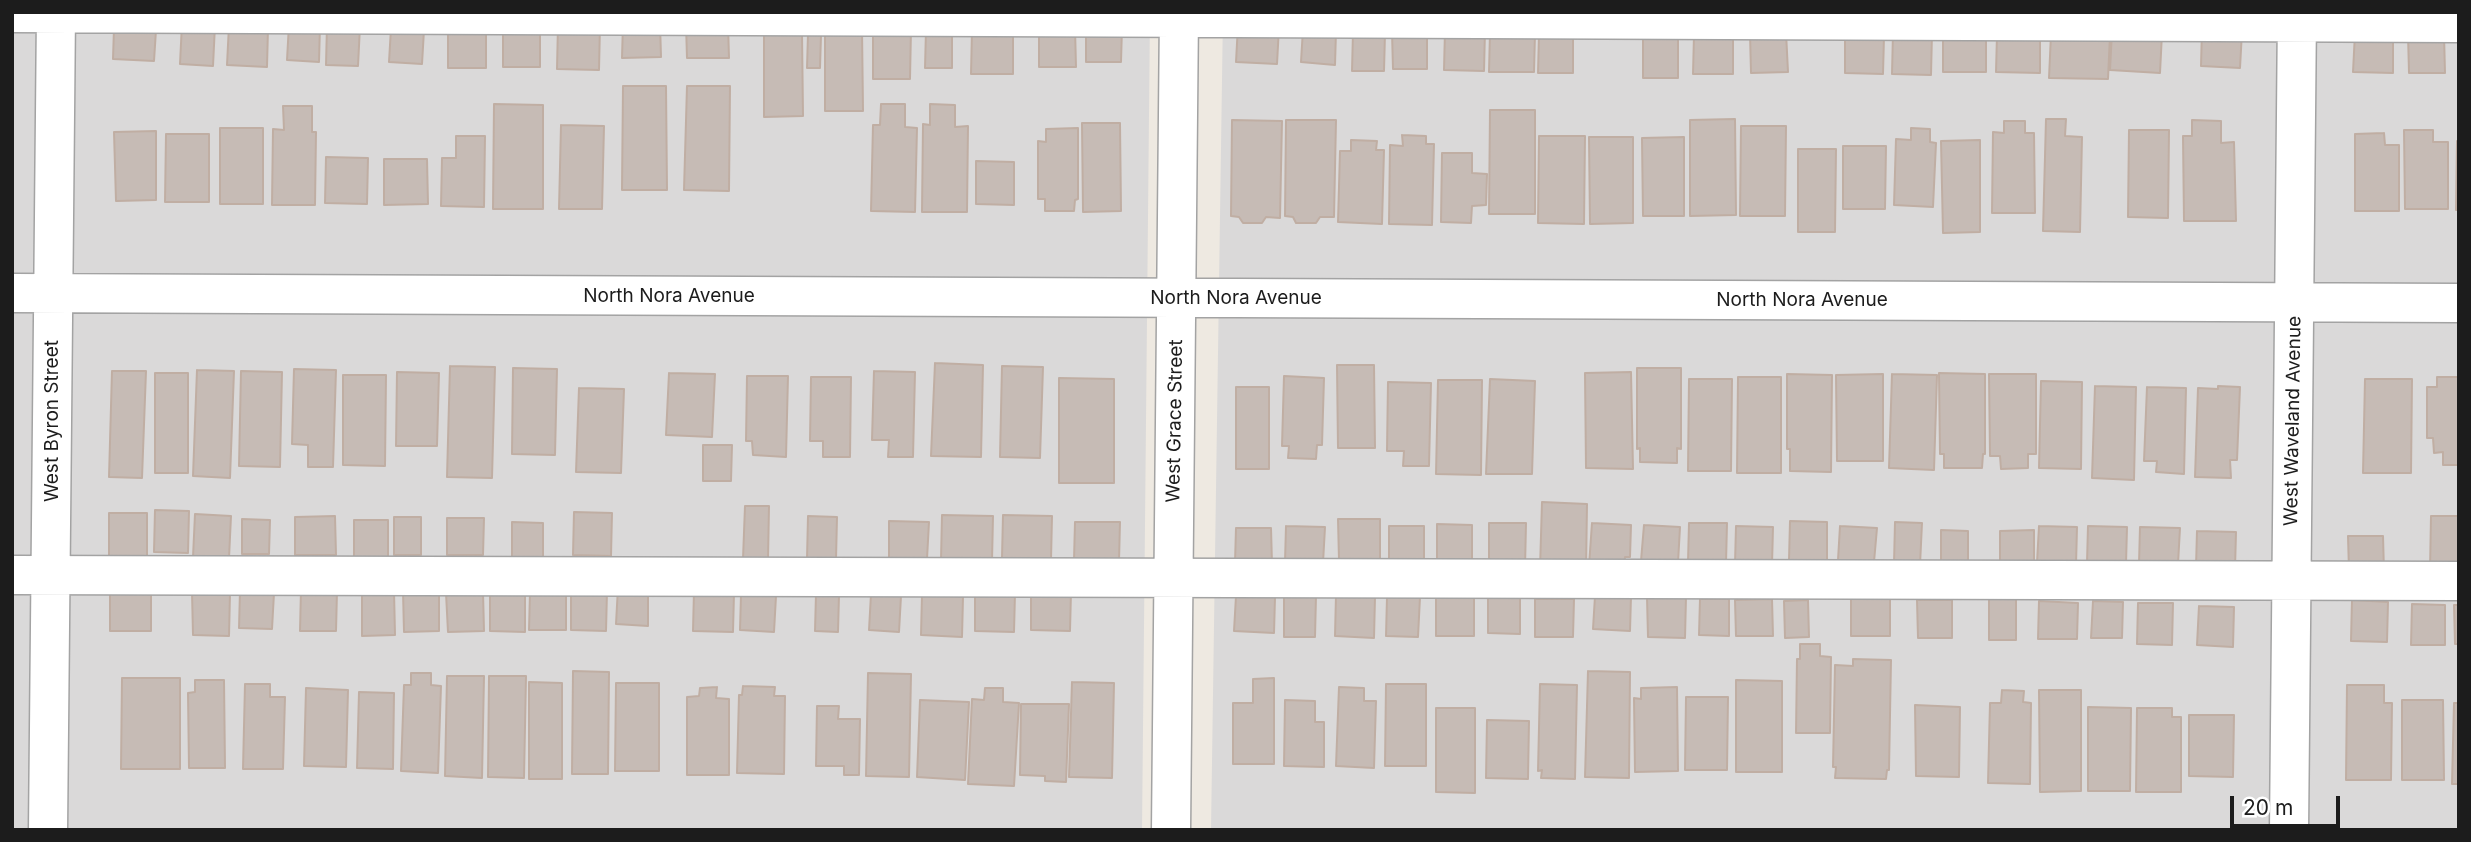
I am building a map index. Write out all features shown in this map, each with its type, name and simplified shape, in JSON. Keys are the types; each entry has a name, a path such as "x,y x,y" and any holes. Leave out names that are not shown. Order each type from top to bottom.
{"street":[{"path":"12,13 2297,17 2459,23"},
{"name":"West Byron Street","path":"48,830 56,13"},
{"name":"West Grace Street","path":"1171,830 1179,15"},
{"name":"West Waveland Avenue","path":"2289,830 2297,17"},
{"name":"North Nora Avenue","path":"12,293 2459,303"},
{"path":"12,575 2459,581"}],"shaded area":[{"path":"12,12 1150,12 1142,830 12,830"},
{"path":"1223,12 2459,12 2459,830 1211,830"}],"building":[{"path":"182,23 215,25 213,66 180,64"},
{"path":"623,23 660,23 661,57 622,58"},
{"path":"289,24 320,25 319,62 287,60"},
{"path":"558,24 600,25 599,70 557,69"},
{"path":"686,24 728,24 729,58 687,58"},
{"path":"229,25 268,28 267,67 227,65"},
{"path":"327,25 360,26 358,66 326,65"},
{"path":"1238,25 1279,27 1277,64 1236,62"},
{"path":"503,26 540,26 540,67 503,67"},
{"path":"1039,27 1075,28 1076,67 1039,67"},
{"path":"1086,27 1122,27 1121,62 1086,62"},
{"path":"114,28 156,30 154,61 113,59"},
{"path":"391,28 424,30 422,64 389,62"},
{"path":"448,28 486,28 486,68 448,68"},
{"path":"825,29 862,29 863,111 825,111"},
{"path":"873,29 911,29 910,79 873,79"},
{"path":"952,29 952,68 925,68 926,30"},
{"path":"1303,29 1336,31 1335,65 1301,62"},
{"path":"2202,29 2242,31 2240,68 2201,66"},
{"path":"1445,30 1485,30 1484,71 1444,70"},
{"path":"972,31 1013,31 1013,74 971,74"},
{"path":"1427,31 1427,69 1393,69 1392,32"},
{"path":"1943,31 1986,32 1986,72 1943,72"},
{"path":"2112,31 2162,33 2160,73 2110,70"},
{"path":"1353,32 1385,33 1384,71 1352,71"},
{"path":"1490,32 1535,33 1534,72 1489,72"},
{"path":"1786,32 1788,72 1751,73 1750,33"},
{"path":"764,33 802,33 803,116 764,117"},
{"path":"1893,33 1932,33 1931,75 1892,74"},
{"path":"2355,33 2393,35 2393,73 2353,72"},
{"path":"808,34 821,35 820,68 807,68"},
{"path":"1539,34 1573,34 1573,73 1538,73"},
{"path":"1845,34 1884,36 1883,74 1845,73"},
{"path":"2051,34 2110,35 2108,79 2049,78"},
{"path":"2408,34 2444,34 2445,73 2409,73"},
{"path":"1694,35 1733,36 1733,74 1693,74"},
{"path":"1997,35 2040,35 2040,73 1996,72"},
{"path":"1643,36 1678,36 1678,78 1643,78"},
{"path":"623,86 666,86 667,190 622,190"},
{"path":"687,86 730,86 729,191 684,190"},
{"path":"494,104 543,105 543,209 493,209"},
{"path":"881,104 905,104 905,127 917,128 915,212 871,211 873,125 880,125"},
{"path":"930,104 955,105 955,127 968,126 967,212 922,212 923,124 930,125"},
{"path":"283,106 312,106 312,132 316,132 315,205 272,205 273,129 284,130"},
{"path":"1490,110 1535,110 1535,214 1489,214"},
{"path":"1735,119 1736,215 1690,216 1690,120"},
{"path":"2046,119 2066,119 2065,136 2082,137 2080,232 2043,231"},
{"path":"1232,120 1282,121 1280,218 1266,217 1262,223 1243,223 1239,217 1231,216"},
{"path":"1286,120 1336,120 1334,217 1320,217 1316,223 1296,223 1293,217 1285,216"},
{"path":"2192,120 2221,121 2221,143 2234,142 2236,221 2184,221 2183,136 2192,136"},
{"path":"2004,121 2025,121 2025,133 2034,133 2035,213 1992,213 1993,132 2004,133"},
{"path":"1082,123 1120,123 1121,211 1083,212"},
{"path":"561,125 604,126 602,209 559,209"},
{"path":"1741,126 1786,126 1785,216 1740,216"},
{"path":"220,128 263,128 263,204 220,204"},
{"path":"1078,128 1078,199 1075,200 1074,211 1045,211 1045,199 1038,199 1038,141 1046,142 1046,129"},
{"path":"1911,128 1930,129 1930,142 1936,143 1933,207 1894,205 1896,139 1911,140"},
{"path":"2129,130 2169,130 2168,218 2128,217"},
{"path":"2404,130 2433,130 2433,142 2448,142 2448,209 2405,209"},
{"path":"156,131 156,200 116,201 114,132"},
{"path":"2384,133 2385,145 2399,145 2399,211 2355,211 2355,134"},
{"path":"166,134 209,134 209,202 165,202"},
{"path":"1402,135 1426,136 1426,144 1434,144 1432,225 1389,224 1390,145 1403,146"},
{"path":"456,136 485,136 484,207 441,206 442,158 456,158"},
{"path":"1539,136 1585,136 1584,224 1538,223"},
{"path":"1589,137 1633,137 1633,223 1590,224"},
{"path":"1684,137 1684,216 1643,216 1642,138"},
{"path":"1351,140 1377,141 1376,150 1384,150 1382,224 1338,222 1340,151 1351,151"},
{"path":"1980,140 1980,232 1943,233 1941,141"},
{"path":"2459,141 2459,210 2456,210"},
{"path":"1843,146 1886,146 1885,209 1843,209"},
{"path":"1798,149 1836,149 1835,232 1798,232"},
{"path":"1442,153 1472,153 1472,173 1487,174 1486,205 1472,206 1471,223 1441,222"},
{"path":"326,157 368,158 367,204 325,203"},
{"path":"384,159 427,159 428,204 384,205"},
{"path":"976,161 1014,162 1014,205 976,204"},
{"path":"935,363 983,365 981,457 931,456"},
{"path":"1337,365 1374,365 1375,448 1338,448"},
{"path":"450,366 495,367 492,478 447,477"},
{"path":"1002,366 1043,367 1040,458 1000,457"},
{"path":"513,368 557,369 555,455 512,454"},
{"path":"1637,368 1681,368 1681,449 1677,448 1677,463 1640,462 1640,448 1637,449"},
{"path":"294,369 336,370 333,467 308,467 308,445 292,444"},
{"path":"197,370 234,371 230,478 193,476"},
{"path":"112,371 146,371 142,478 109,477"},
{"path":"241,371 282,372 280,467 239,466"},
{"path":"874,371 915,372 913,457 888,457 889,440 872,440"},
{"path":"397,372 439,373 437,446 396,446"},
{"path":"1631,372 1633,469 1586,468 1585,373"},
{"path":"155,373 188,373 188,473 155,473"},
{"path":"669,373 715,374 712,437 666,435"},
{"path":"1939,373 1985,374 1985,454 1982,468 1944,468 1944,454 1940,454"},
{"path":"1787,374 1832,375 1831,472 1790,471 1790,449 1787,449"},
{"path":"1883,374 1883,461 1837,461 1836,375"},
{"path":"1892,374 1937,375 1934,470 1889,468"},
{"path":"1989,374 2036,374 2036,454 2028,454 2028,468 2001,469 2000,456 1990,456"},
{"path":"343,375 386,375 385,466 343,465"},
{"path":"747,376 788,376 786,457 753,455 752,441 746,441"},
{"path":"1284,376 1324,378 1322,445 1317,445 1316,459 1288,458 1289,446 1282,446"},
{"path":"811,377 851,377 850,457 823,457 823,441 810,441"},
{"path":"1738,377 1781,377 1781,473 1737,473"},
{"path":"2437,377 2459,377 2459,465 2443,465 2443,452 2434,453 2433,438 2427,438 2427,387 2437,387"},
{"path":"1059,378 1114,379 1114,483 1059,483"},
{"path":"1490,379 1535,381 1532,474 1486,474"},
{"path":"1689,379 1732,379 1731,471 1688,471"},
{"path":"2365,379 2412,379 2411,473 2363,473"},
{"path":"1438,380 1482,380 1481,475 1436,474"},
{"path":"2041,381 2082,382 2081,469 2039,468"},
{"path":"1388,382 1431,383 1429,466 1403,466 1404,451 1387,451"},
{"path":"2095,386 2136,387 2134,480 2092,478"},
{"path":"2218,386 2240,387 2237,460 2230,460 2231,478 2195,477 2198,388 2218,389"},
{"path":"1236,387 1269,387 1269,469 1236,469"},
{"path":"2147,387 2186,388 2184,474 2156,472 2157,461 2144,461"},
{"path":"579,388 624,389 621,473 576,472"},
{"path":"703,445 732,445 731,481 703,481"},
{"path":"1542,502 1587,504 1586,570 1540,569"},
{"path":"745,506 769,506 768,560 743,559"},
{"path":"155,510 189,511 188,553 154,552"},
{"path":"574,512 612,513 611,556 573,555"},
{"path":"109,513 147,513 147,559 109,560"},
{"path":"195,514 231,516 229,558 193,557"},
{"path":"942,515 993,516 992,561 941,560"},
{"path":"1003,515 1052,516 1051,560 1002,558"},
{"path":"335,516 336,555 295,555 295,517"},
{"path":"808,516 837,517 836,559 807,559"},
{"path":"2431,516 2459,516 2459,570 2430,570"},
{"path":"394,517 421,517 421,555 394,555"},
{"path":"447,518 484,518 483,555 447,555"},
{"path":"242,519 270,520 269,554 242,554"},
{"path":"1338,519 1380,519 1380,560 1339,560"},
{"path":"354,520 388,520 388,557 354,557"},
{"path":"889,521 929,522 927,559 889,559"},
{"path":"1790,521 1827,522 1827,562 1789,560"},
{"path":"512,522 543,523 543,558 512,558"},
{"path":"1075,522 1120,522 1119,561 1074,560"},
{"path":"1895,522 1922,523 1920,565 1894,564"},
{"path":"1489,523 1526,523 1525,568 1489,568"},
{"path":"1592,523 1631,525 1630,557 1625,557 1624,568 1589,566"},
{"path":"1689,523 1727,523 1726,563 1688,562"},
{"path":"1437,524 1472,525 1472,561 1437,561"},
{"path":"1644,525 1680,527 1678,563 1641,561"},
{"path":"1286,526 1325,527 1323,563 1285,562"},
{"path":"1389,526 1424,526 1424,562 1389,562"},
{"path":"1736,526 1773,527 1772,565 1735,564"},
{"path":"1840,526 1877,528 1874,562 1838,560"},
{"path":"2039,526 2077,527 2076,565 2037,563"},
{"path":"2088,526 2127,527 2126,564 2087,563"},
{"path":"2140,527 2180,528 2178,564 2139,564"},
{"path":"1236,528 1271,528 1272,564 1235,563"},
{"path":"1941,530 1968,531 1968,564 1941,564"},
{"path":"2034,530 2034,564 2000,564 2000,531"},
{"path":"2197,531 2236,532 2235,569 2196,567"},
{"path":"2348,536 2383,536 2384,572 2349,571"},
{"path":"110,587 151,587 151,631 110,631"},
{"path":"618,587 648,589 648,626 616,624"},
{"path":"301,589 337,591 336,631 300,631"},
{"path":"439,590 439,631 404,632 403,591"},
{"path":"240,591 274,593 272,629 239,628"},
{"path":"362,591 394,591 395,635 362,636"},
{"path":"490,591 525,591 525,632 490,631"},
{"path":"571,591 607,591 606,631 571,630"},
{"path":"694,591 734,593 733,632 693,631"},
{"path":"1031,591 1071,592 1070,631 1031,630"},
{"path":"192,592 230,593 229,636 193,635"},
{"path":"483,592 484,631 448,632 446,593"},
{"path":"530,592 566,592 566,630 529,630"},
{"path":"975,592 1015,593 1014,632 975,631"},
{"path":"816,594 839,595 838,632 815,631"},
{"path":"871,594 901,596 899,632 869,630"},
{"path":"741,595 776,596 774,632 740,630"},
{"path":"922,595 963,597 962,637 921,635"},
{"path":"1336,595 1375,597 1374,638 1335,636"},
{"path":"1236,596 1275,597 1274,633 1234,631"},
{"path":"1284,596 1316,596 1315,637 1284,637"},
{"path":"1595,596 1631,596 1630,631 1593,629"},
{"path":"1387,597 1420,597 1418,637 1386,636"},
{"path":"1647,597 1686,597 1685,638 1648,637"},
{"path":"1436,598 1474,598 1474,636 1436,636"},
{"path":"1488,598 1520,598 1520,634 1488,633"},
{"path":"1851,598 1890,598 1890,636 1851,636"},
{"path":"2016,598 2016,640 1989,640 1989,599"},
{"path":"1535,599 1574,599 1573,637 1535,637"},
{"path":"1700,599 1729,599 1729,636 1699,635"},
{"path":"1772,599 1773,636 1736,636 1735,600"},
{"path":"1808,600 1809,637 1785,638 1784,601"},
{"path":"1917,600 1952,600 1952,638 1918,638"},
{"path":"2352,600 2388,602 2387,642 2351,641"},
{"path":"2039,601 2078,603 2077,639 2038,639"},
{"path":"2093,601 2123,602 2122,638 2091,638"},
{"path":"2138,603 2173,603 2172,645 2137,644"},
{"path":"2412,604 2445,605 2445,645 2411,645"},
{"path":"2454,605 2459,605 2459,644 2455,644"},
{"path":"2199,606 2234,607 2233,647 2197,645"},
{"path":"1800,644 1820,644 1820,656 1831,657 1830,733 1796,733 1797,659 1800,659"},
{"path":"1853,659 1891,660 1889,770 1886,779 1835,778 1835,665 1853,666"},
{"path":"573,671 609,672 608,774 572,774"},
{"path":"1588,671 1630,672 1629,778 1585,777"},
{"path":"411,673 431,673 431,685 441,686 438,773 401,771 404,685 411,685"},
{"path":"868,673 911,674 909,777 866,776"},
{"path":"447,676 484,676 482,778 445,776"},
{"path":"489,676 526,676 524,778 488,777"},
{"path":"122,678 180,678 180,769 121,769"},
{"path":"1274,678 1274,764 1233,764 1233,703 1253,703 1253,679"},
{"path":"195,680 224,680 225,768 189,768 188,693 195,692"},
{"path":"1736,680 1782,681 1782,772 1736,772"},
{"path":"529,682 562,683 562,779 529,779"},
{"path":"1072,682 1114,683 1112,778 1069,777"},
{"path":"616,683 659,683 659,771 615,771"},
{"path":"245,684 270,684 270,697 285,697 283,769 243,769"},
{"path":"1386,684 1426,684 1426,766 1385,766"},
{"path":"1540,684 1577,685 1575,779 1541,778 1542,770 1538,771"},
{"path":"2347,685 2384,685 2384,703 2392,703 2391,780 2346,780"},
{"path":"743,686 775,687 774,696 785,696 784,774 737,773 739,695 742,695"},
{"path":"717,687 716,698 729,699 729,775 687,775 687,697 699,696 700,688"},
{"path":"1339,687 1364,688 1364,701 1376,701 1374,768 1336,766"},
{"path":"1677,687 1678,771 1635,772 1634,698 1641,699 1641,688"},
{"path":"306,688 348,690 346,767 304,766"},
{"path":"985,688 1003,688 1003,702 1019,703 1014,786 968,784 972,699 984,700"},
{"path":"2002,690 2024,691 2023,702 2031,703 2030,784 1988,783 1990,703 2001,703"},
{"path":"2039,690 2081,690 2081,791 2040,792"},
{"path":"359,692 394,693 393,769 357,768"},
{"path":"1686,697 1728,697 1727,770 1685,770"},
{"path":"920,700 969,702 965,780 917,777"},
{"path":"1285,700 1315,701 1315,722 1324,722 1324,767 1284,766"},
{"path":"2402,700 2443,700 2444,780 2402,780"},
{"path":"2454,703 2459,703 2459,784 2452,784"},
{"path":"1021,704 1069,704 1066,782 1045,781 1045,776 1020,775"},
{"path":"1915,705 1960,707 1959,777 1916,776"},
{"path":"817,706 839,706 838,719 860,719 859,775 844,775 844,766 816,766"},
{"path":"2088,707 2131,708 2130,791 2088,791"},
{"path":"1436,708 1475,708 1475,793 1436,792"},
{"path":"2137,708 2172,708 2172,717 2181,717 2181,792 2136,792"},
{"path":"2189,715 2234,715 2233,777 2189,776"},
{"path":"1487,720 1529,721 1528,779 1486,778"}]}
